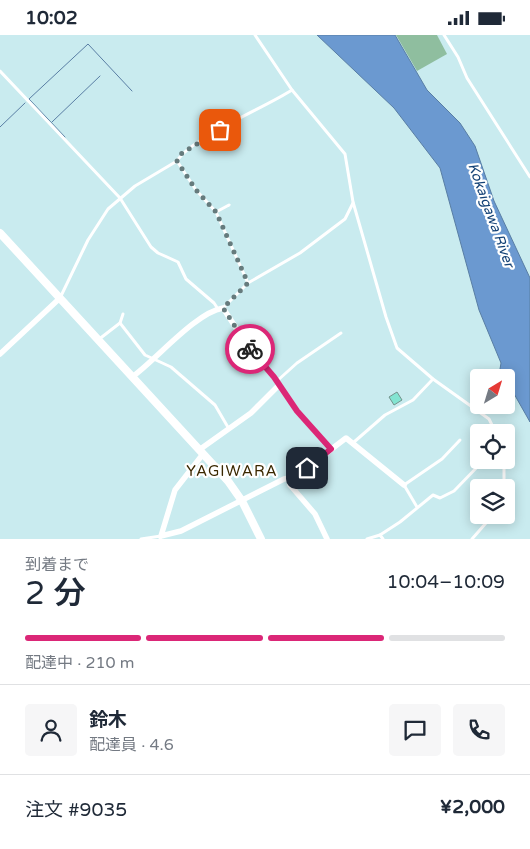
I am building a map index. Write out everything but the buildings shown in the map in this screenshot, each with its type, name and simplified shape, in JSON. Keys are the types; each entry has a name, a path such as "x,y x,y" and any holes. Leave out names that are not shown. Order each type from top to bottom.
{"street":[{"path":"0,233 201,452 242,501 261,539"},
{"path":"0,354 60,298"},
{"path":"132,377 155,360 197,321 221,308 297,411 331,449"},
{"path":"160,537 174,490 201,452 251,413 278,383"},
{"path":"160,537 181,531 284,479 295,477 346,438 354,442 404,485"},
{"path":"289,479 290,485 314,514 327,539"}],"lane":[{"path":"256,35 292,90 345,154 353,202 386,317 397,348 433,379 490,419 492,424"},
{"path":"444,35 458,57 467,78 530,177"},
{"path":"0,71 120,198 151,247 158,253 178,262 186,279 221,308 248,283 304,250 345,219 353,202"},
{"path":"60,298 88,240 108,209 120,198 177,161 182,153 206,137 292,90"},
{"path":"177,161 196,190 216,212 248,283"},
{"path":"216,212 229,205"},
{"path":"98,340 120,323 123,313"},
{"path":"120,323 140,350 155,360 172,367 215,405 229,430"},
{"path":"278,383 297,363 341,333"},
{"path":"354,442 385,415 413,400 433,379"},
{"path":"417,507 404,485 442,459 460,440"},
{"path":"367,539 380,535 408,516 433,495 440,498 450,495 475,469"},
{"path":"472,539 485,524"},
{"path":"380,535 383,539"},
{"path":"141,539 160,537"}],"green space":[{"path":"396,35 437,35 447,54 417,71"}],"water":[{"name":"Kokaigawa River","path":"317,35 395,35 427,90 460,123 475,146 494,201 530,278 530,422 515,396 515,369 500,369 501,363 479,310 440,168 394,108"}],"waterway":[{"path":"65,137 29,99 88,44 132,91"},
{"path":"52,122 100,76"},
{"path":"0,127 25,103"}],"way so far":[{"path":"220,130 182,153 177,161 196,190 216,212 248,283 223,308 250,349"}],"district":[{"name":"YAGIWARA","path":"232,471"}],"route":[{"path":"250,349 274,377 297,411 331,449 307,468"}]}
